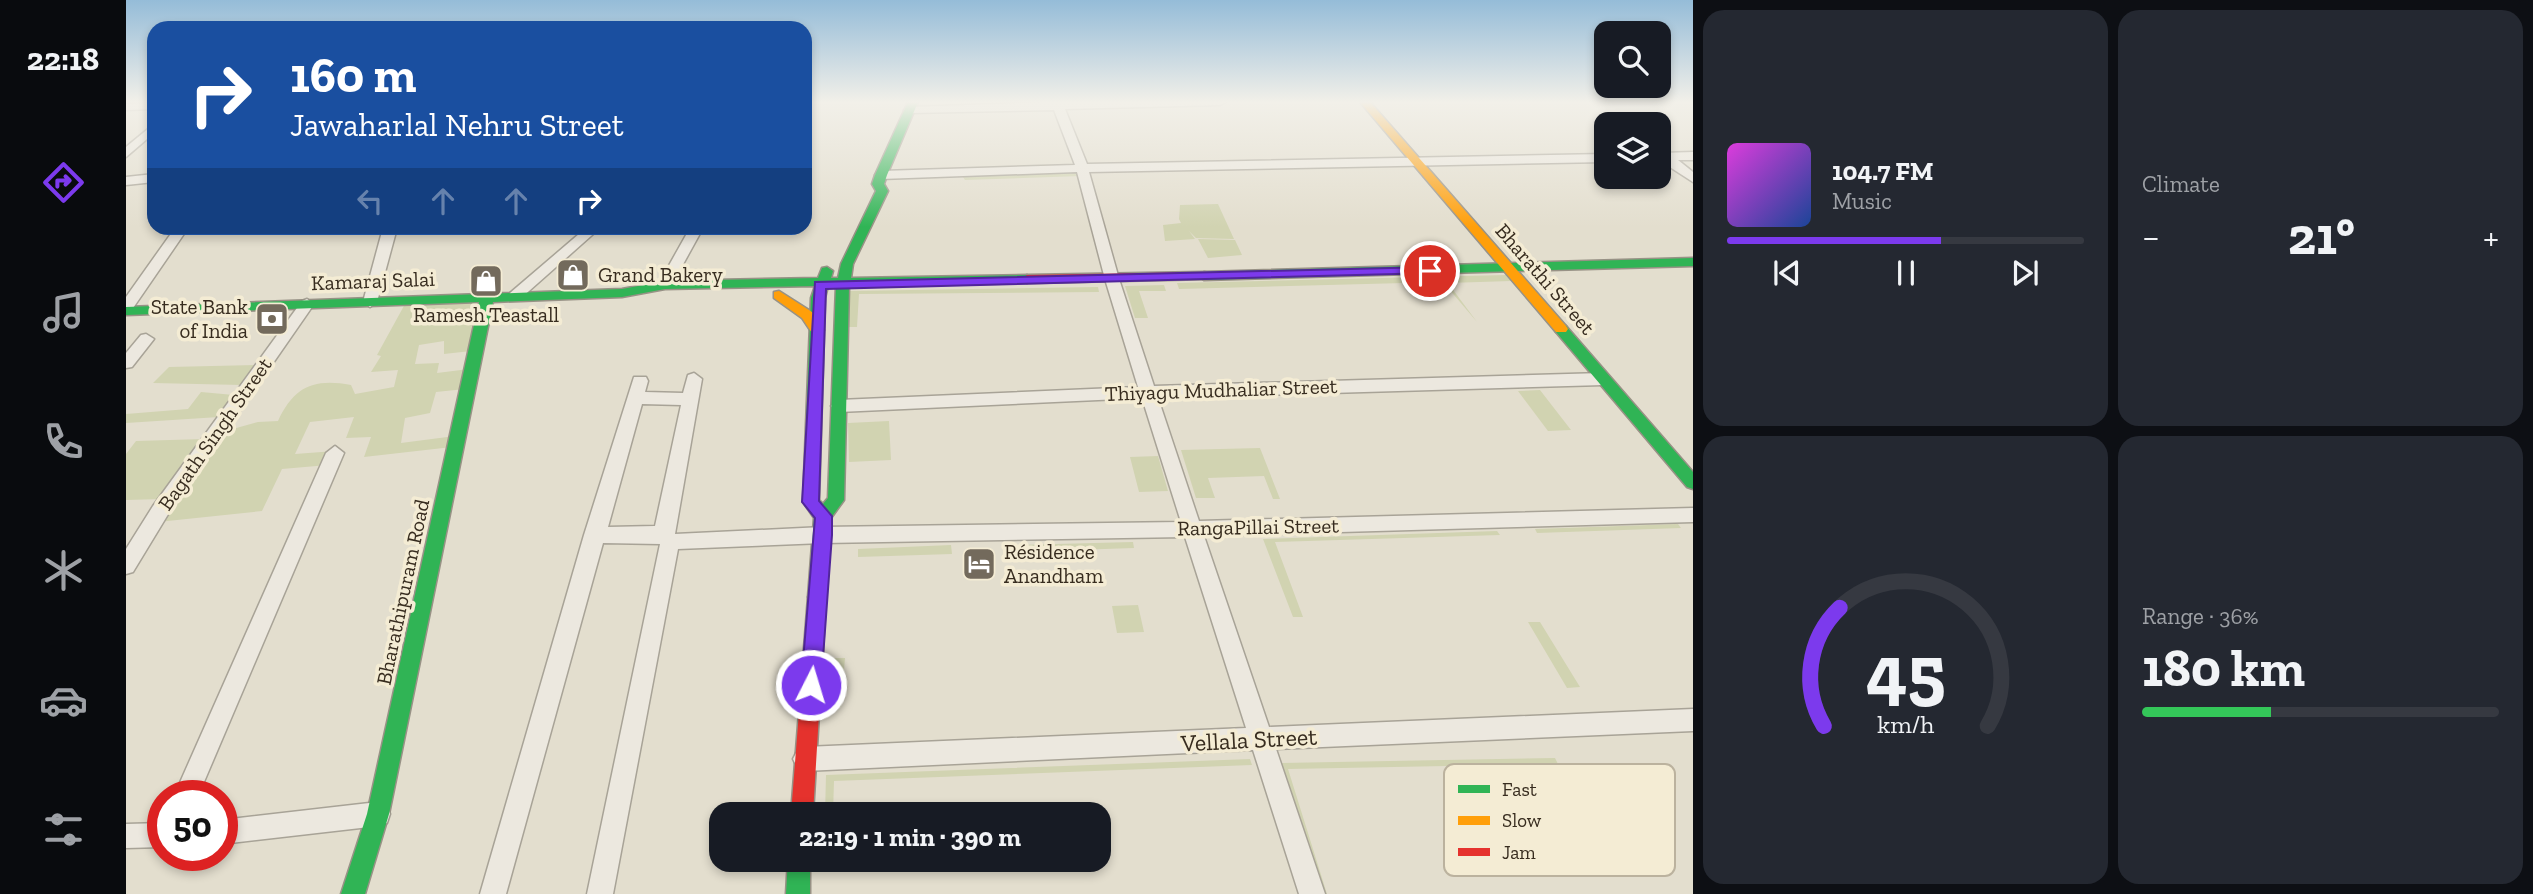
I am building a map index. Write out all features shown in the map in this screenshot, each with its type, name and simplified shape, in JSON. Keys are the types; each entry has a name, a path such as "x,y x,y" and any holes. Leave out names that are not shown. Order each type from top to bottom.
{"main road":[{"path":"823,526 811,502 819,292 869,191 880,180 895,144"},
{"name":"Bharathi Street","path":"1399,144 1510,268 1693,483"},
{"path":"803,802 823,526 836,500 842,292 847,264 881,191 880,180"},
{"name":"Kamaraj Salai","path":"126,309 622,293 642,286 665,285 842,292 1112,279 1693,262"},
{"name":"Kamaraj Salai","path":"622,293 637,299 819,292"},
{"path":"779,295 807,315 817,330"},
{"name":"Bharathipuram Road","path":"354,894 378,814 487,298"},
{"path":"798,894 799,872"}],"street":[{"path":"1073,144 1112,279 1312,894"},
{"path":"1671,157 1693,156"},
{"path":"880,180 1082,168 1594,159"},
{"path":"1671,163 1693,178"},
{"path":"126,181 147,179"},
{"path":"126,309 177,235"},
{"path":"370,302 388,235"},
{"path":"515,296 585,235"},
{"path":"665,285 692,235"},
{"name":"Bagath Singh Street","path":"126,566 160,511 307,304"},
{"path":"126,363 146,339"},
{"name":"Thiyagu Mudhaliar Street","path":"839,406 1149,392 1603,379"},
{"path":"494,894 637,389 692,389 600,894"},
{"path":"193,780 335,453"},
{"name":"RangaPillai Street","path":"594,535 666,538 823,526 1193,529 1693,515"},
{"name":"Vellala Street","path":"805,759 1693,720"},
{"path":"238,830 378,814"},
{"path":"126,836 147,835"}],"green space":[{"path":"1079,169 1081,176 965,180 961,174"},
{"path":"1218,204 1234,239 1196,238 1189,231 1195,239 1165,241 1163,225 1181,223 1180,205"},
{"path":"1198,239 1235,240 1242,255 1208,258"},
{"path":"1506,275 1511,281 1448,283 1477,322 1443,282 1179,289 1177,283"},
{"path":"1164,285 1166,291 1139,291 1148,318 1135,318 1125,286"},
{"path":"1098,287 1099,292 859,294 857,327 847,327 849,291"},
{"path":"482,300 471,351 444,354 444,341 419,345 415,364 439,363 437,373 469,369 465,389 436,392 430,413 405,418 401,443 455,436 452,447 364,457 371,437 346,438 354,417 310,422 295,454 335,451 328,465 282,469 262,511 158,522 222,432 258,422 278,421 298,393 315,384 351,385 355,394 394,387 398,370 371,372 381,356 377,355 405,304"},
{"path":"257,365 242,385 153,383 169,367"},
{"path":"1540,390 1571,430 1548,431 1518,391"},
{"path":"201,392 234,395 219,417 126,423 126,414 188,409"},
{"path":"889,421 891,460 849,462 848,423"},
{"path":"204,439 163,499 126,500 126,454 136,441"},
{"path":"1260,448 1280,499 1273,499 1264,476 1208,478 1215,498 1196,498 1181,450"},
{"path":"1158,456 1168,491 1139,492 1130,457"},
{"path":"1678,524 1681,528 1537,533 1535,529"},
{"path":"1497,531 1500,535 1275,542 1303,617 1293,617 1263,539"},
{"path":"1133,542 1134,548 1016,552 1015,545"},
{"path":"951,545 952,554 858,557 858,549"},
{"path":"1138,605 1144,632 1117,633 1112,606"},
{"path":"1528,622 1540,622 1580,687 1567,688"},
{"path":"824,658 845,658 841,707 820,707"},
{"path":"1555,758 1558,764 1444,764 1444,766 1288,769 1327,894 1322,894 1281,763"},
{"path":"1250,759 1252,765 834,781 833,802 825,802 826,775"}],"traffic: fast":[{"path":"817,597 823,516 836,500 843,284 847,264 882,191 878,184 895,144"},
{"path":"1204,276 1693,262"},
{"path":"823,516 811,502 818,298 827,271"},
{"path":"126,311 622,293 665,285 1027,279"},
{"path":"353,894 378,814 487,297"},
{"path":"1561,329 1693,483"},
{"path":"798,894 799,872"}],"traffic: slow":[{"path":"1401,144 1561,329"},
{"path":"779,295 807,315 817,330"}],"traffic: jam":[{"path":"1027,279 1204,276"},
{"path":"803,802 817,597"}],"place":[{"name":"Grand Bakery","path":"573,275"},
{"name":"Ramesh Teastall","path":"486,281"},
{"name":"State Bank of India","path":"272,319"},
{"name":"Résidence Anandham","path":"979,564"}],"route":[{"path":"811,685 823,535 823,516 811,502 820,285 1430,271"}]}
